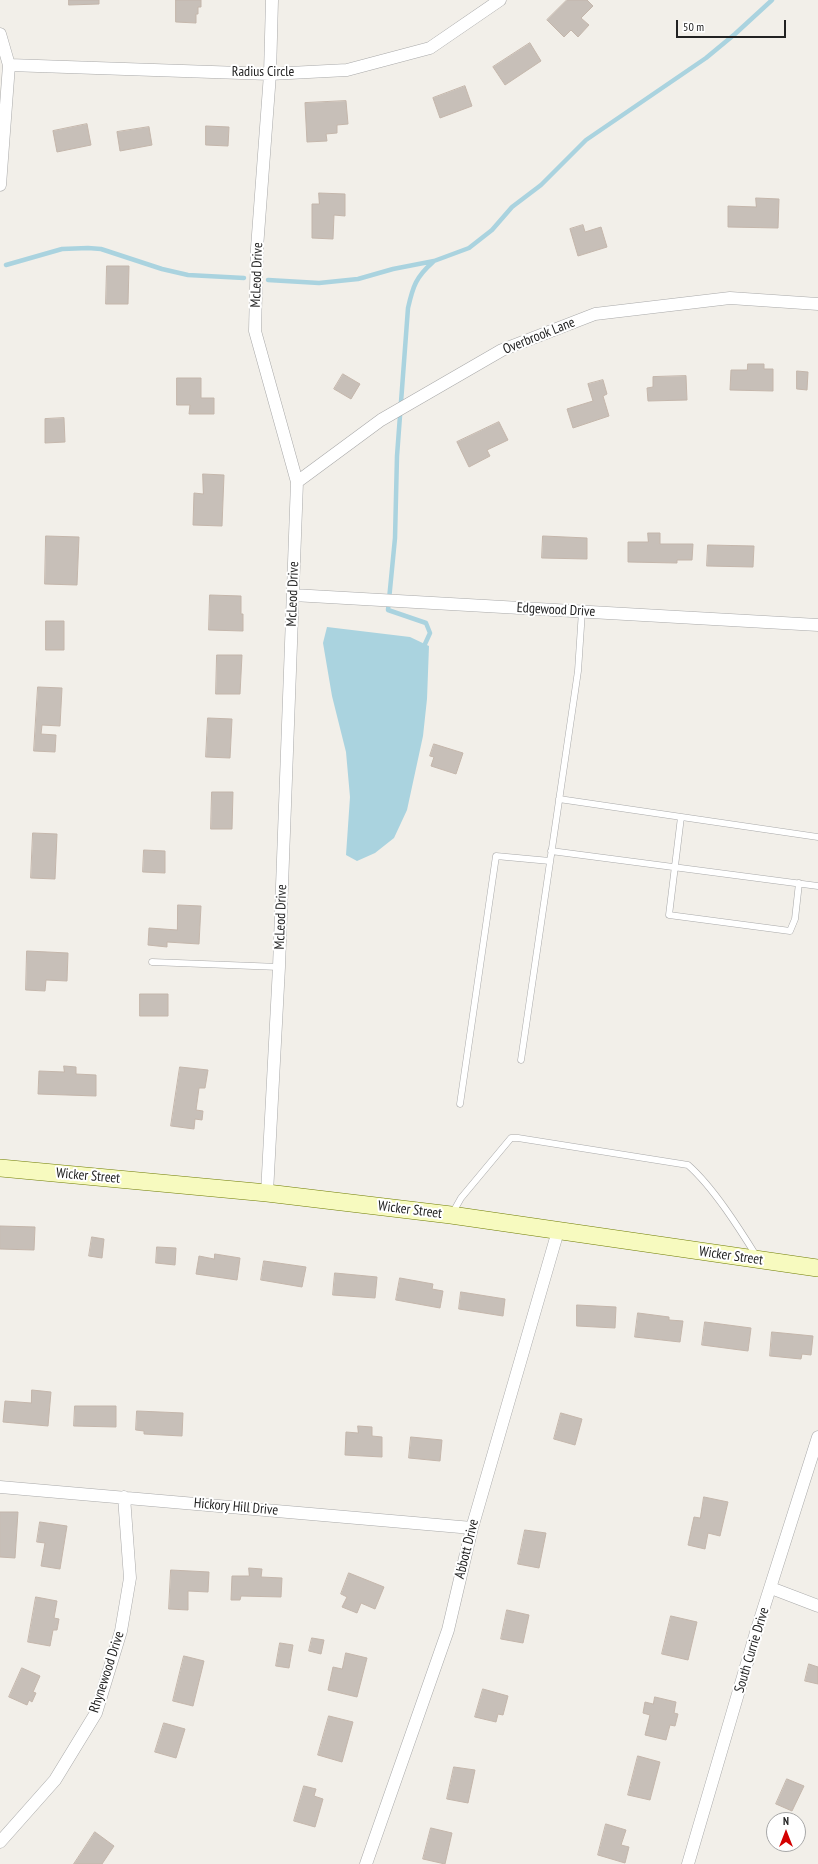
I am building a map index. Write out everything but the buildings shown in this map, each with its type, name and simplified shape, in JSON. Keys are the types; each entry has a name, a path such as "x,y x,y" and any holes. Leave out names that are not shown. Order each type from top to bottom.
{"main road":[{"name":"Wicker Street","path":"0,1168 267,1193 451,1215 818,1268"}],"street":[{"name":"McLeod Drive","path":"267,1193 279,967 297,482 255,331 257,248 270,74 272,0"},
{"name":"Radius Circle","path":"9,65 270,74 347,70 430,48 500,0"},
{"path":"0,34 9,65 0,185"},
{"name":"Overbrook Lane","path":"297,482 381,420 502,350 595,314 730,298 818,304"},
{"name":"Edgewood Drive","path":"293,595 818,626"},
{"name":"Abbott Drive","path":"366,1864 448,1630 472,1528 558,1231"},
{"name":"South Currie Drive","path":"688,1864 757,1630 818,1437"},
{"name":"Hickory Hill Drive","path":"0,1487 124,1496 472,1528"},
{"name":"Rhynewood Drive","path":"0,1842 55,1780 96,1713 121,1631 130,1578 124,1496"},
{"path":"771,1588 818,1606"}],"lane":[{"path":"521,1060 578,671 582,611"},
{"path":"559,799 818,837"},
{"path":"682,817 674,867 669,915 790,931 795,919 799,883"},
{"path":"551,851 818,886"},
{"path":"460,1104 496,856 550,861"},
{"path":"152,962 279,967"},
{"path":"451,1215 461,1198 511,1138 526,1139 688,1165 696,1172 709,1189 741,1232 759,1260"}],"water":[{"path":"327,627 410,637 429,646 427,699 423,736 407,810 394,838 375,853 357,861 346,855 350,797 346,752 332,696 323,643"}],"waterway":[{"path":"268,280 319,283 358,279 393,269 434,261 469,248 492,230 512,207 541,185 586,140 706,58 772,0"},
{"path":"6,265 62,249 88,248 101,249 162,269 188,275 244,278"},
{"path":"425,644 430,633 426,623 388,610 395,538 397,456 408,308 416,282 433,262"}]}
